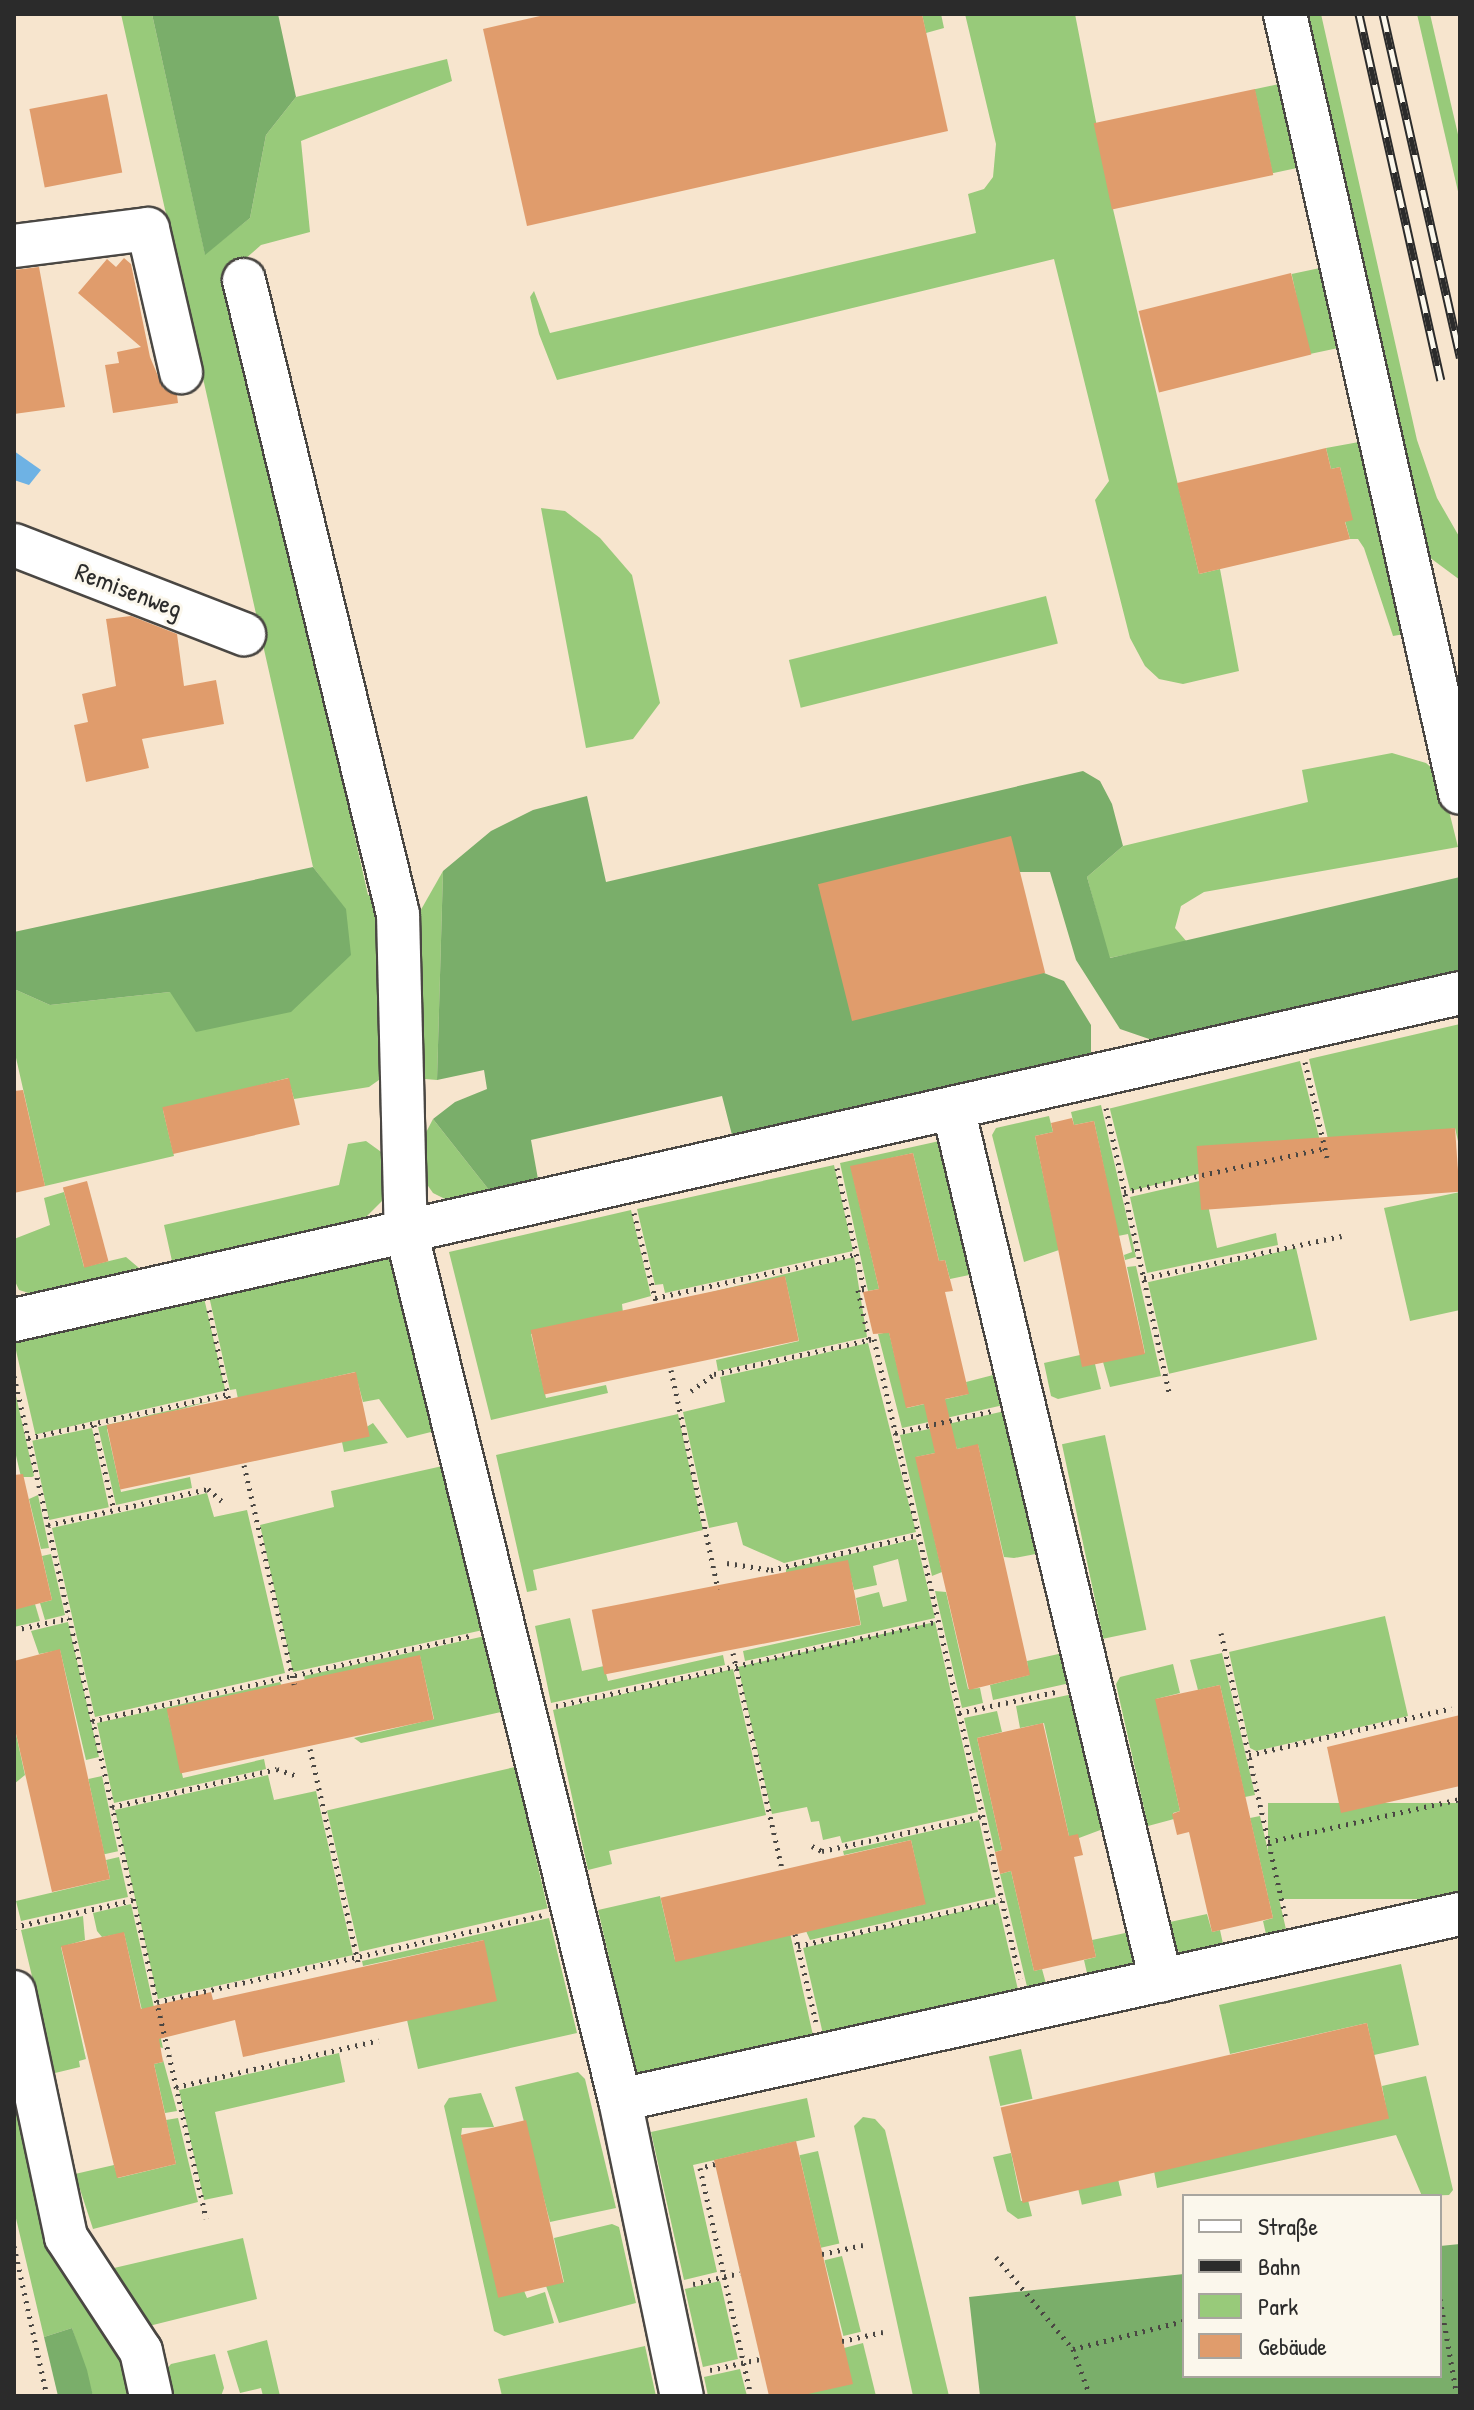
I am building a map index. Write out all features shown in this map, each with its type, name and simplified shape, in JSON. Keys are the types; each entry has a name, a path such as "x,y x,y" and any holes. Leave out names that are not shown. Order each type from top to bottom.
{"street":[{"path":"1285,14 1460,793"},
{"path":"14,246 148,229 181,372"},
{"path":"244,280 398,914 406,1231 620,2100 680,2386"},
{"name":"Remisenweg","path":"14,545 244,634"},
{"path":"14,1320 1460,993"},
{"path":"953,1108 1161,1981"},
{"path":"620,2100 1460,1914"},
{"path":"14,1992 66,2237 141,2351 151,2396"}],"path":[{"path":"1297,1030 1327,1157"},
{"path":"1098,1075 1170,1396"},
{"path":"829,1136 856,1254 869,1340"},
{"path":"1124,1192 1325,1148"},
{"path":"626,1182 656,1302 856,1254"},
{"path":"1144,1278 1342,1236"},
{"path":"28,1438 228,1397 202,1277"},
{"path":"691,1391 714,1374 874,1339 1027,2010"},
{"path":"671,1370 718,1589"},
{"path":"14,1376 206,2218"},
{"path":"895,1433 1024,1403"},
{"path":"94,1425 114,1510"},
{"path":"244,1465 294,1684"},
{"path":"48,1525 208,1489 222,1501"},
{"path":"727,1563 771,1570 918,1535"},
{"path":"14,1630 69,1618"},
{"path":"525,1713 938,1621"},
{"path":"92,1721 504,1628"},
{"path":"1221,1633 1293,1951"},
{"path":"733,1653 782,1869"},
{"path":"959,1713 1090,1684"},
{"path":"1249,1755 1452,1708"},
{"path":"310,1749 359,1967"},
{"path":"112,1807 277,1769 297,1776"},
{"path":"1268,1842 1460,1799"},
{"path":"812,1846 822,1851 983,1816"},
{"path":"14,1927 133,1900"},
{"path":"798,1946 1002,1900"},
{"path":"157,2002 573,1908"},
{"path":"795,1934 820,2056"},
{"path":"176,2087 379,2040"},
{"path":"715,2164 700,2168 751,2396"},
{"path":"822,2254 863,2245"},
{"path":"14,2246 47,2396"},
{"path":"996,2257 1073,2349 1090,2396"},
{"path":"660,2291 740,2273"},
{"path":"1442,2310 1457,2396"},
{"path":"1073,2349 1182,2322"},
{"path":"842,2341 883,2332"},
{"path":"680,2386 760,2359"}],"green space":[{"path":"121,14 152,14 205,254 250,218 266,135 296,97 447,59 452,81 301,141 310,232 261,245 236,267 234,298 368,895 389,893 386,1075 369,1087 294,1099 288,1078 163,1110 174,1156 45,1186 14,1049 14,989 50,1005 170,992 345,909 313,867"},
{"path":"152,14 278,14 296,97 266,135 250,218 205,255"},
{"path":"922,14 941,14 944,28 926,33"},
{"path":"965,14 1075,14 1113,209 1199,574 1220,569 1239,671 1183,684 1159,679 1145,666 1130,638 1095,500 1109,481 1054,259 557,380 539,334 530,297 534,291 550,333 976,233 968,194 984,189 993,177 996,144"},
{"path":"1304,14 1321,14 1417,440 1437,498 1460,538 1460,580 1425,554"},
{"path":"1417,14 1430,14 1460,143 1460,200"},
{"path":"1279,84 1297,168 1272,173 1255,89"},
{"path":"1320,268 1337,348 1309,354 1292,274"},
{"path":"1359,442 1368,454 1410,633 1393,636 1364,548 1358,539 1350,539 1345,521 1352,519 1340,467 1331,469 1326,448"},
{"path":"541,508 565,511 600,538 632,575 660,703 633,739 586,748"},
{"path":"1046,596 1058,644 801,708 789,660"},
{"path":"1392,753 1426,763 1440,775 1458,847 1204,892 1181,906 1175,928 1187,942 1109,958 1087,877 1123,846 1308,802 1302,770"},
{"path":"1083,771 1100,781 1112,804 1123,846 1087,877 1110,958 1460,877 1460,972 1155,1041 1120,1029 1076,960 1050,872 1019,872 1044,973 1064,981 1091,1025 1091,1055 732,1135 722,1096 531,1140 538,1179 489,1190 433,1119 455,1102 487,1089 484,1070 437,1080 443,871 491,831 533,810 587,796 606,882"},
{"path":"313,867 346,909 351,955 291,1012 196,1032 170,992 50,1005 14,989 14,932"},
{"path":"443,871 437,1080 413,1078 414,922"},
{"path":"1460,1024 1460,1150 1455,1128 1332,1156 1309,1059"},
{"path":"1300,1061 1321,1143 1130,1191 1110,1108"},
{"path":"1101,1105 1136,1257 1125,1260 1124,1255 1132,1252 1128,1234 1118,1236 1094,1121 1074,1125 1071,1112"},
{"path":"1049,1116 1053,1132 1035,1136 1059,1250 1024,1262 992,1135 996,1128"},
{"path":"433,1119 489,1190 447,1200 433,1193 426,1183 421,1142"},
{"path":"944,1140 974,1274 950,1279 945,1260 939,1261 913,1153 851,1167 879,1289 868,1291 840,1163"},
{"path":"366,1141 384,1154 389,1194 366,1217 172,1261 164,1225 339,1185 348,1144"},
{"path":"1317,1154 1318,1159 1204,1186 1217,1248 1276,1233 1278,1245 1147,1273 1130,1197"},
{"path":"834,1165 853,1251 665,1293 663,1284 655,1285 637,1209"},
{"path":"64,1192 84,1267 126,1257 139,1268 32,1294 19,1290 14,1279 14,1239 50,1225 44,1198"},
{"path":"1460,1192 1460,1310 1410,1321 1384,1208"},
{"path":"631,1210 651,1296 622,1304 623,1313 531,1334 546,1398 606,1385 608,1393 491,1420 449,1252"},
{"path":"1296,1248 1317,1340 1169,1374 1148,1282"},
{"path":"854,1257 867,1337 718,1371 716,1360 799,1341 785,1277 667,1303"},
{"path":"390,1258 399,1263 439,1430 407,1438 379,1399 363,1402 355,1372 238,1399 236,1389 230,1390 209,1296"},
{"path":"1136,1266 1161,1376 1110,1387 1103,1362 1145,1353 1127,1267"},
{"path":"204,1298 225,1391 35,1434 14,1342"},
{"path":"889,1332 907,1408 968,1394 966,1382 1001,1373 1008,1404 902,1428 878,1334"},
{"path":"868,1343 916,1532 784,1563 743,1545 737,1522 709,1528 683,1412 725,1402 720,1377"},
{"path":"1080,1355 1095,1364 1101,1389 1058,1399 1051,1396 1044,1363"},
{"path":"14,1387 32,1477 21,1477 14,1447"},
{"path":"219,1399 107,1429 121,1492 190,1477 192,1488 116,1505 98,1427"},
{"path":"1009,1410 1041,1553 1014,1558 1004,1557 978,1445 957,1449 948,1424"},
{"path":"678,1414 703,1530 533,1570 537,1590 527,1592 496,1455"},
{"path":"373,1423 388,1443 344,1452 342,1442"},
{"path":"92,1428 109,1507 49,1520 32,1441"},
{"path":"934,1428 935,1453 916,1457 942,1572 932,1576 900,1435"},
{"path":"1105,1435 1146,1630 1103,1639 1062,1444"},
{"path":"447,1465 483,1630 293,1672 260,1525 334,1507 331,1491"},
{"path":"207,1493 214,1517 247,1510 285,1673 95,1717 52,1528"},
{"path":"38,1495 49,1548 41,1549 29,1499"},
{"path":"916,1539 935,1618 745,1661 743,1651 861,1625 856,1598 879,1592 883,1607 907,1601 898,1559 873,1566 877,1585 854,1590 847,1561 786,1574 786,1569"},
{"path":"51,1554 65,1615 45,1620 40,1603 52,1600 42,1556"},
{"path":"935,1591 946,1592 968,1689 980,1688 983,1703 962,1708"},
{"path":"35,1604 40,1621 14,1627 14,1609"},
{"path":"1385,1616 1408,1716 1256,1751 1250,1748 1229,1652"},
{"path":"570,1618 582,1671 604,1666 608,1681 723,1655 725,1665 551,1703 535,1626"},
{"path":"68,1622 99,1757 86,1760 60,1650 39,1654 31,1631"},
{"path":"935,1622 978,1812 842,1843 840,1836 823,1840 819,1821 811,1822 807,1807 772,1814 738,1667"},
{"path":"485,1636 501,1712 361,1743 354,1738 434,1719 420,1656 305,1682 304,1676"},
{"path":"1063,1653 1070,1683 993,1700 990,1685 1029,1675 1027,1661"},
{"path":"1222,1653 1255,1795 1245,1797 1220,1685 1198,1690 1190,1660"},
{"path":"1173,1664 1180,1693 1156,1699 1180,1811 1173,1813 1174,1819 1148,1826 1116,1684 1120,1677"},
{"path":"733,1669 766,1815 609,1851 612,1864 588,1870 553,1710"},
{"path":"280,1682 282,1687 168,1714 183,1778 264,1759 266,1769 114,1803 97,1723"},
{"path":"1073,1694 1103,1829 1079,1838 1069,1836 1044,1723 1020,1728 1016,1706"},
{"path":"997,1711 1002,1732 977,1738 1002,1850 995,1852 964,1718"},
{"path":"14,1725 25,1775 14,1784"},
{"path":"515,1767 548,1908 360,1952 327,1810"},
{"path":"268,1775 274,1800 316,1791 353,1955 158,1999 115,1810"},
{"path":"102,1776 118,1851 104,1854 88,1779"},
{"path":"1268,1803 1460,1803 1460,1899 1268,1899"},
{"path":"1260,1816 1288,1938 1268,1943 1263,1921 1273,1918 1250,1818"},
{"path":"979,1820 996,1897 810,1940 806,1931 925,1904 911,1840 844,1855 843,1851"},
{"path":"119,1857 128,1897 21,1921 16,1901 110,1879 106,1860"},
{"path":"1011,1871 1034,1971 1042,1969 1048,1991 1029,1995 1000,1874"},
{"path":"660,1896 675,1960 790,1933 815,2044 681,2075 678,2064 636,2074 598,1910"},
{"path":"998,1903 1020,1998 825,2043 803,1948"},
{"path":"131,1904 163,2048 150,2045 124,1933 102,1937 97,1931 93,1913"},
{"path":"1207,1914 1212,1932 1220,1930 1225,1953 1185,1958 1174,1946 1170,1922"},
{"path":"83,1916 85,1940 61,1947 86,2059 79,2061 80,2067 55,2073 21,1930"},
{"path":"549,1918 577,2033 418,2069 407,2020 484,1940 363,1966 362,1961"},
{"path":"1130,1932 1136,1958 1128,1970 1089,1982 1084,1960 1096,1957 1092,1940"},
{"path":"1401,1964 1419,2045 1374,2055 1367,2023 1230,2054 1219,2005"},
{"path":"1021,2049 1032,2099 1000,2106 989,2056"},
{"path":"339,2053 345,2082 215,2112 233,2194 204,2200 179,2090"},
{"path":"162,2056 177,2111 165,2113 154,2064 163,2062"},
{"path":"578,2072 585,2079 616,2208 550,2222 515,2087"},
{"path":"1426,2076 1453,2190 1449,2195 1421,2194 1396,2135 1157,2188 1154,2171 1388,2118 1382,2086"},
{"path":"481,2093 494,2127 462,2128 461,2136 527,2298 545,2292 554,2323 504,2336 494,2331 444,2106 449,2098"},
{"path":"14,2097 33,2182 122,2357 136,2396 93,2396 72,2328 44,2337 14,2210"},
{"path":"807,2098 815,2137 693,2165 717,2272 684,2280 651,2132"},
{"path":"863,2117 875,2119 885,2130 949,2396 913,2396 854,2126"},
{"path":"178,2118 198,2202 93,2229 75,2174 114,2165 118,2178 176,2164 166,2120"},
{"path":"818,2151 839,2244 821,2248 799,2155"},
{"path":"1011,2153 1021,2201 1028,2200 1032,2216 1018,2219 1007,2211 993,2157"},
{"path":"1118,2179 1122,2196 1082,2205 1078,2188"},
{"path":"612,2224 619,2227 636,2303 559,2323 546,2286 564,2282 554,2238"},
{"path":"243,2238 257,2299 149,2326 114,2268"},
{"path":"1460,2244 1460,2396 980,2396 969,2297 1182,2274 1182,2378 1442,2378 1442,2246"},
{"path":"842,2256 861,2332 843,2336 825,2260"},
{"path":"720,2281 738,2359 703,2367 685,2289"},
{"path":"72,2328 93,2396 58,2396 44,2337"},
{"path":"267,2340 280,2396 263,2396 261,2388 240,2393 227,2351"},
{"path":"863,2343 876,2396 799,2396 844,2348"},
{"path":"645,2346 656,2396 502,2396 498,2379"},
{"path":"215,2354 224,2388 221,2396 171,2396 165,2371 171,2364"},
{"path":"740,2369 747,2396 708,2396 704,2377"}],"water":[{"path":"14,451 41,470 29,485 14,480"}],"building":[{"path":"549,14 922,14 948,131 527,226 483,29"},
{"path":"1255,89 1273,175 1112,209 1094,123"},
{"path":"107,94 122,173 45,188 29,109"},
{"path":"124,258 131,264 150,357 163,388 177,395 178,403 113,413 105,365 119,363 117,352 141,347 78,293 107,259 116,267"},
{"path":"39,267 65,407 14,414 14,270"},
{"path":"1291,273 1311,355 1159,392 1139,311"},
{"path":"1326,448 1331,469 1340,467 1353,520 1345,522 1350,539 1199,574 1177,483"},
{"path":"131,616 177,634 184,686 216,680 224,724 142,739 149,768 86,782 74,725 88,722 82,694 116,686 106,619"},
{"path":"1011,836 1045,973 852,1021 818,884"},
{"path":"289,1078 300,1125 173,1154 162,1107"},
{"path":"23,1090 45,1186 14,1193 14,1091"},
{"path":"1072,1118 1074,1125 1094,1121 1145,1354 1082,1367 1035,1136 1053,1132 1051,1123"},
{"path":"1455,1128 1459,1192 1201,1210 1197,1146"},
{"path":"913,1153 939,1261 945,1260 953,1291 945,1292 969,1394 945,1399 957,1449 978,1444 1030,1675 969,1690 915,1457 935,1453 924,1404 906,1408 889,1333 873,1334 863,1292 879,1289 850,1166"},
{"path":"87,1181 108,1261 84,1268 63,1187"},
{"path":"785,1276 799,1341 544,1395 531,1330"},
{"path":"356,1372 370,1437 120,1490 107,1425"},
{"path":"23,1474 52,1600 14,1610 14,1475"},
{"path":"848,1560 861,1625 604,1675 592,1610"},
{"path":"60,1649 110,1879 52,1892 14,1725 14,1661"},
{"path":"420,1655 434,1720 180,1773 167,1709"},
{"path":"1220,1685 1273,1918 1212,1932 1189,1832 1177,1835 1172,1814 1180,1811 1155,1699"},
{"path":"1460,1715 1460,1786 1341,1813 1327,1747"},
{"path":"1043,1723 1069,1836 1078,1834 1083,1855 1074,1857 1096,1957 1034,1971 1011,1871 1000,1874 995,1852 1002,1850 977,1738"},
{"path":"911,1840 926,1904 675,1962 661,1898"},
{"path":"124,1932 141,2009 211,1992 213,2000 484,1940 497,2001 243,2057 235,2020 159,2039 163,2062 154,2064 176,2164 117,2178 61,1946"},
{"path":"1367,2023 1389,2118 1023,2203 1001,2108"},
{"path":"526,2120 564,2283 498,2298 461,2135"},
{"path":"796,2141 853,2384 799,2396 769,2396 714,2160"}],"railway":[{"path":"1359,14 1441,380"},
{"path":"1383,14 1460,357"}]}
